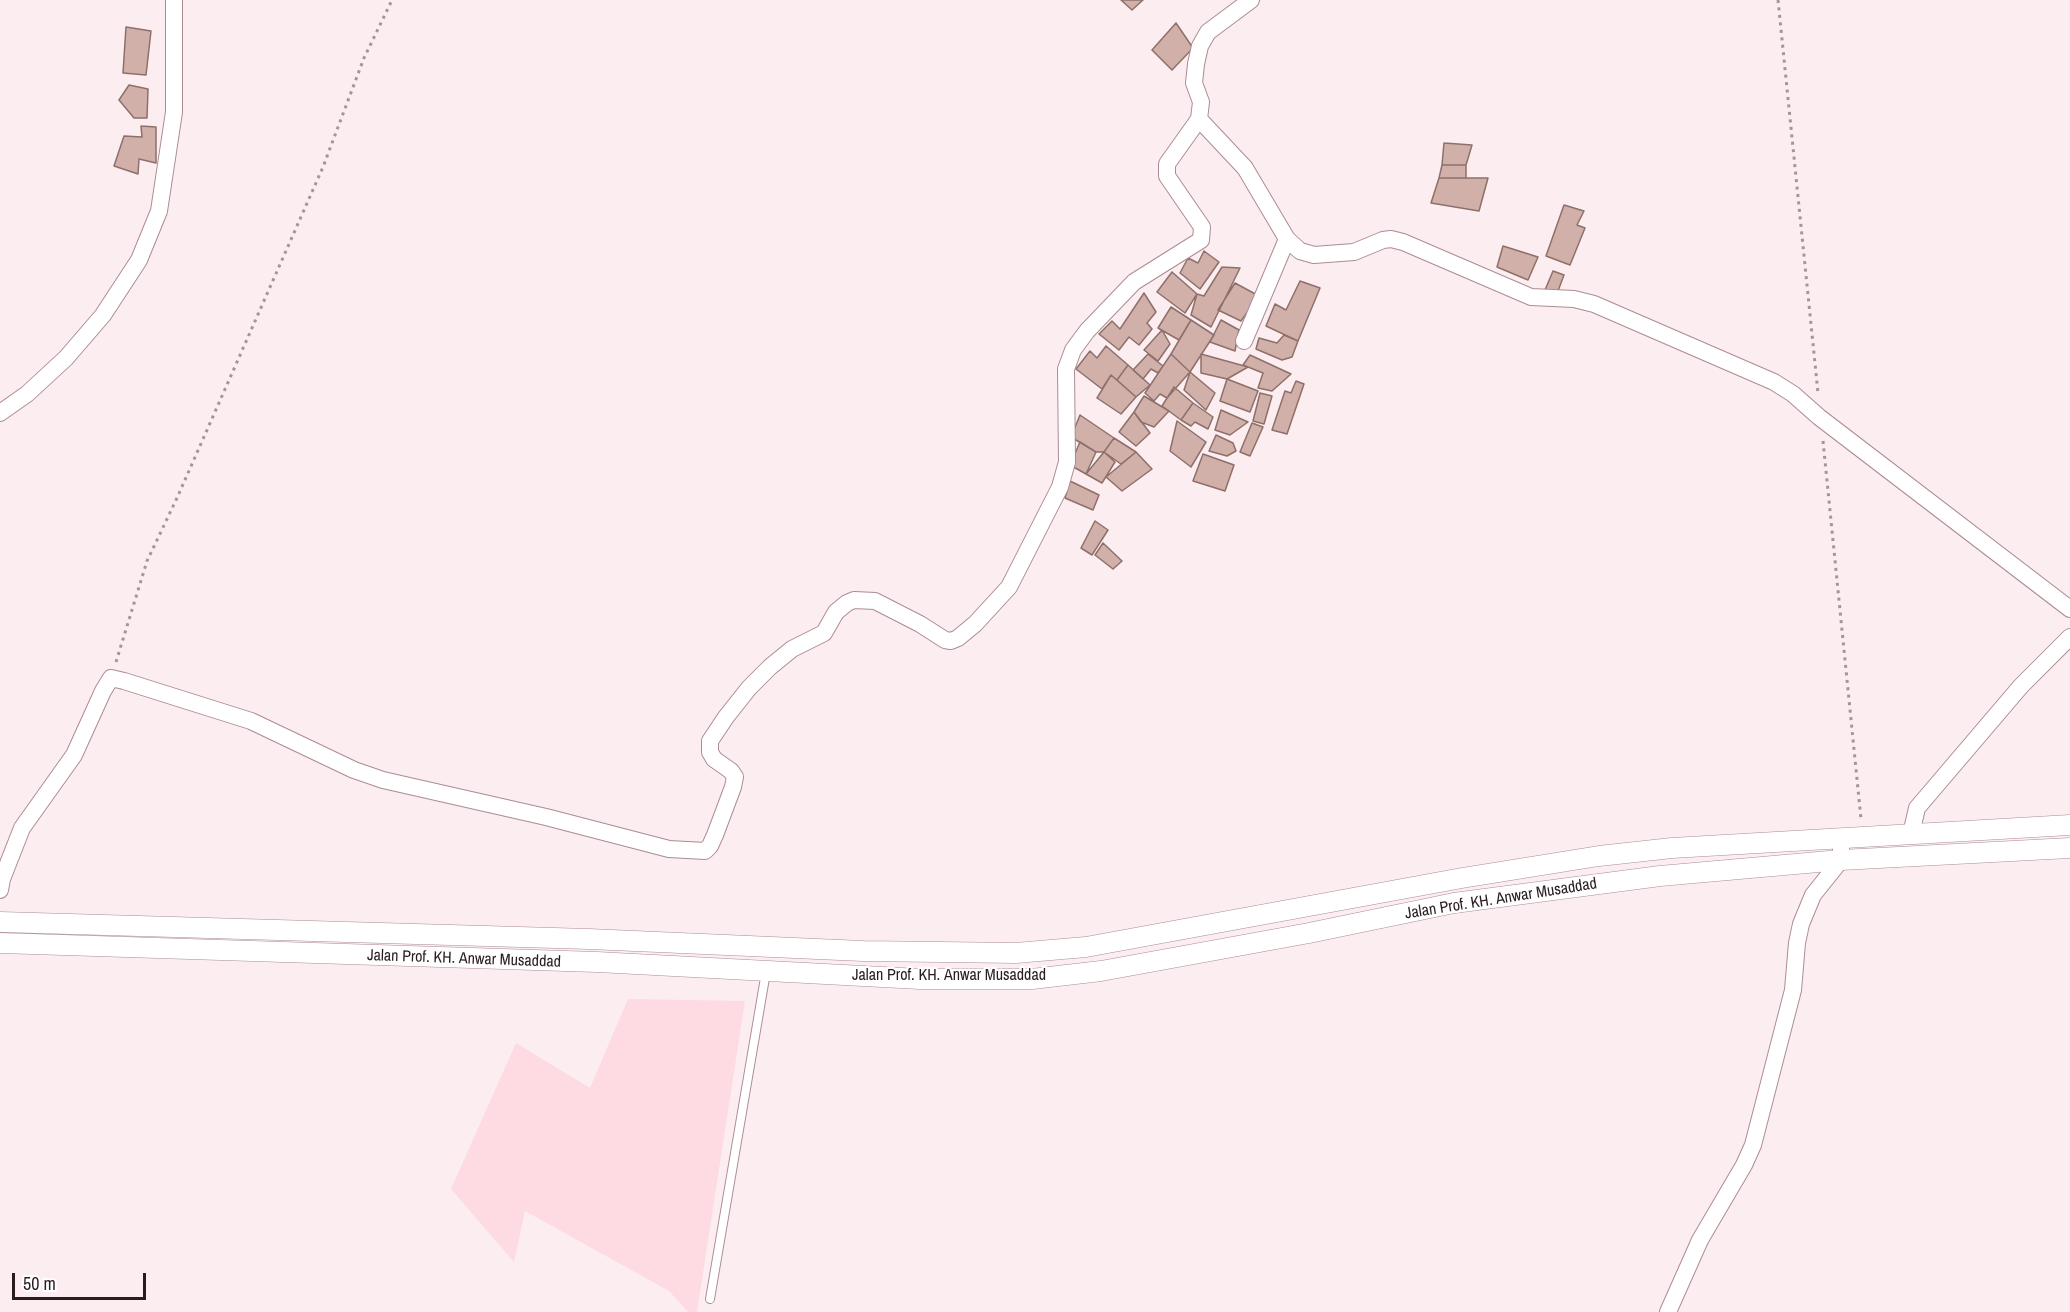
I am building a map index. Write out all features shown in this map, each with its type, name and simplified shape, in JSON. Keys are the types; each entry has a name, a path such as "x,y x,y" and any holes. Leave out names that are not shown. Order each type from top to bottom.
{"street":[{"path":"0,413 27,394 66,358 103,315 139,260 159,211 174,112 174,0"},
{"path":"0,890 21,828 74,755 111,678 251,721 354,770 383,780 513,809 669,849 705,851 715,835 735,777 731,771 714,759 710,752 710,741 732,710 770,667 792,650 824,633 836,612 854,600 875,602 920,624 945,640 951,641 975,624 1009,587 1060,487 1067,462 1066,369 1073,350 1087,331 1134,282 1201,240 1202,227 1167,176 1167,165 1199,119 1200,102 1194,83 1200,46 1208,32 1251,0"},
{"path":"1199,119 1245,168 1287,239 1300,251 1314,255 1354,252 1391,239 1403,242 1531,297 1574,299 1594,304 1773,382 1793,394 1819,417 2070,609"},
{"path":"1244,341 1287,239"},
{"path":"1911,834 1917,808 2021,686 2070,637"},
{"name":"Jalan Prof. KH. Anwar Musaddad","path":"0,922 784,946 863,951 1016,953 1086,947 1462,878 1588,858 1672,848 2070,825"},
{"path":"1668,1312 1700,1240 1744,1165 1753,1145 1793,990 1801,924 1813,895 1841,860 1841,837"},
{"name":"Jalan Prof. KH. Anwar Musaddad","path":"0,943 597,962 920,979 1032,979 1101,971 1309,933 1454,903 1660,876 1841,860 2070,848"},
{"path":"456,935 456,958"},
{"path":"774,972 784,946"}],"lane":[{"path":"710,1299 774,972"}],"path":[{"path":"111,678 147,561 323,167 364,58 392,0"}],"shaded area":[{"path":"628,999 745,1001 697,1312 688,1312 669,1291 525,1211 514,1262 451,1189 516,1043 590,1088"}],"building":[{"path":"1121,0 1143,0 1132,10"},
{"path":"1176,23 1193,48 1172,70 1152,50"},
{"path":"126,27 151,31 146,75 123,73"},
{"path":"129,85 148,89 147,118 134,118 119,100"},
{"path":"141,126 156,127 156,163 139,159 138,174 114,166 124,136 142,137"},
{"path":"1444,143 1472,145 1466,165 1442,165"},
{"path":"1442,165 1466,165 1466,178 1439,178"},
{"path":"1439,178 1488,178 1479,211 1431,203"},
{"path":"1564,205 1584,211 1577,225 1585,228 1570,265 1546,256"},
{"path":"1503,246 1538,257 1528,280 1497,267"},
{"path":"1204,251 1219,262 1200,289 1180,273 1188,258 1198,263"},
{"path":"1222,267 1240,268 1211,327 1191,315 1197,294 1204,296"},
{"path":"1553,271 1564,275 1558,291 1545,290"},
{"path":"1172,272 1197,294 1185,313 1157,292"},
{"path":"1300,281 1320,288 1298,341 1266,326 1275,304 1286,310"},
{"path":"1235,283 1259,296 1241,321 1218,310"},
{"path":"1144,293 1156,312 1147,323 1152,329 1139,345 1129,337 1119,350 1099,334 1112,321 1120,329"},
{"path":"1171,307 1191,320 1179,340 1158,328"},
{"path":"1191,320 1214,335 1190,372 1171,354"},
{"path":"1221,320 1239,330 1235,351 1210,342"},
{"path":"1162,330 1170,344 1158,361 1144,350"},
{"path":"1284,335 1298,341 1292,357 1282,360 1256,349 1259,338 1277,343"},
{"path":"1106,346 1128,365 1117,380 1111,375 1102,389 1076,369 1090,351 1097,358"},
{"path":"1148,354 1163,366 1158,373 1151,369 1143,379 1133,370"},
{"path":"1171,354 1190,372 1167,398 1160,394 1154,401 1145,393"},
{"path":"1201,354 1248,367 1227,379 1201,373"},
{"path":"1250,355 1291,374 1272,391 1258,388 1263,373 1243,365"},
{"path":"1128,365 1150,385 1136,397 1117,380"},
{"path":"1190,372 1215,393 1206,410 1184,390"},
{"path":"1111,375 1136,397 1121,414 1097,398"},
{"path":"1227,379 1258,391 1250,412 1220,401"},
{"path":"1296,381 1304,384 1287,434 1272,430 1285,391 1291,393"},
{"path":"1174,387 1193,403 1181,420 1162,406"},
{"path":"1260,393 1272,396 1264,424 1253,421"},
{"path":"1144,396 1169,411 1154,427 1141,422 1134,412"},
{"path":"1193,403 1213,417 1208,429 1195,422 1191,426 1181,420"},
{"path":"1221,410 1248,422 1230,435 1215,430"},
{"path":"1134,412 1150,433 1136,446 1119,432"},
{"path":"1080,415 1114,438 1104,452 1096,452 1071,437"},
{"path":"1177,421 1206,442 1191,467 1170,451"},
{"path":"1252,423 1263,427 1250,456 1240,452"},
{"path":"1216,435 1233,443 1236,451 1227,456 1209,451"},
{"path":"1114,438 1136,452 1121,464 1104,452"},
{"path":"1080,442 1096,452 1086,474 1070,465"},
{"path":"1104,452 1115,462 1102,483 1086,474"},
{"path":"1136,452 1152,469 1122,491 1106,477"},
{"path":"1203,454 1234,465 1225,491 1193,481"},
{"path":"1070,481 1099,495 1093,510 1065,498"},
{"path":"1095,521 1108,530 1092,555 1081,548"},
{"path":"1103,543 1122,561 1113,569 1095,555"}]}
